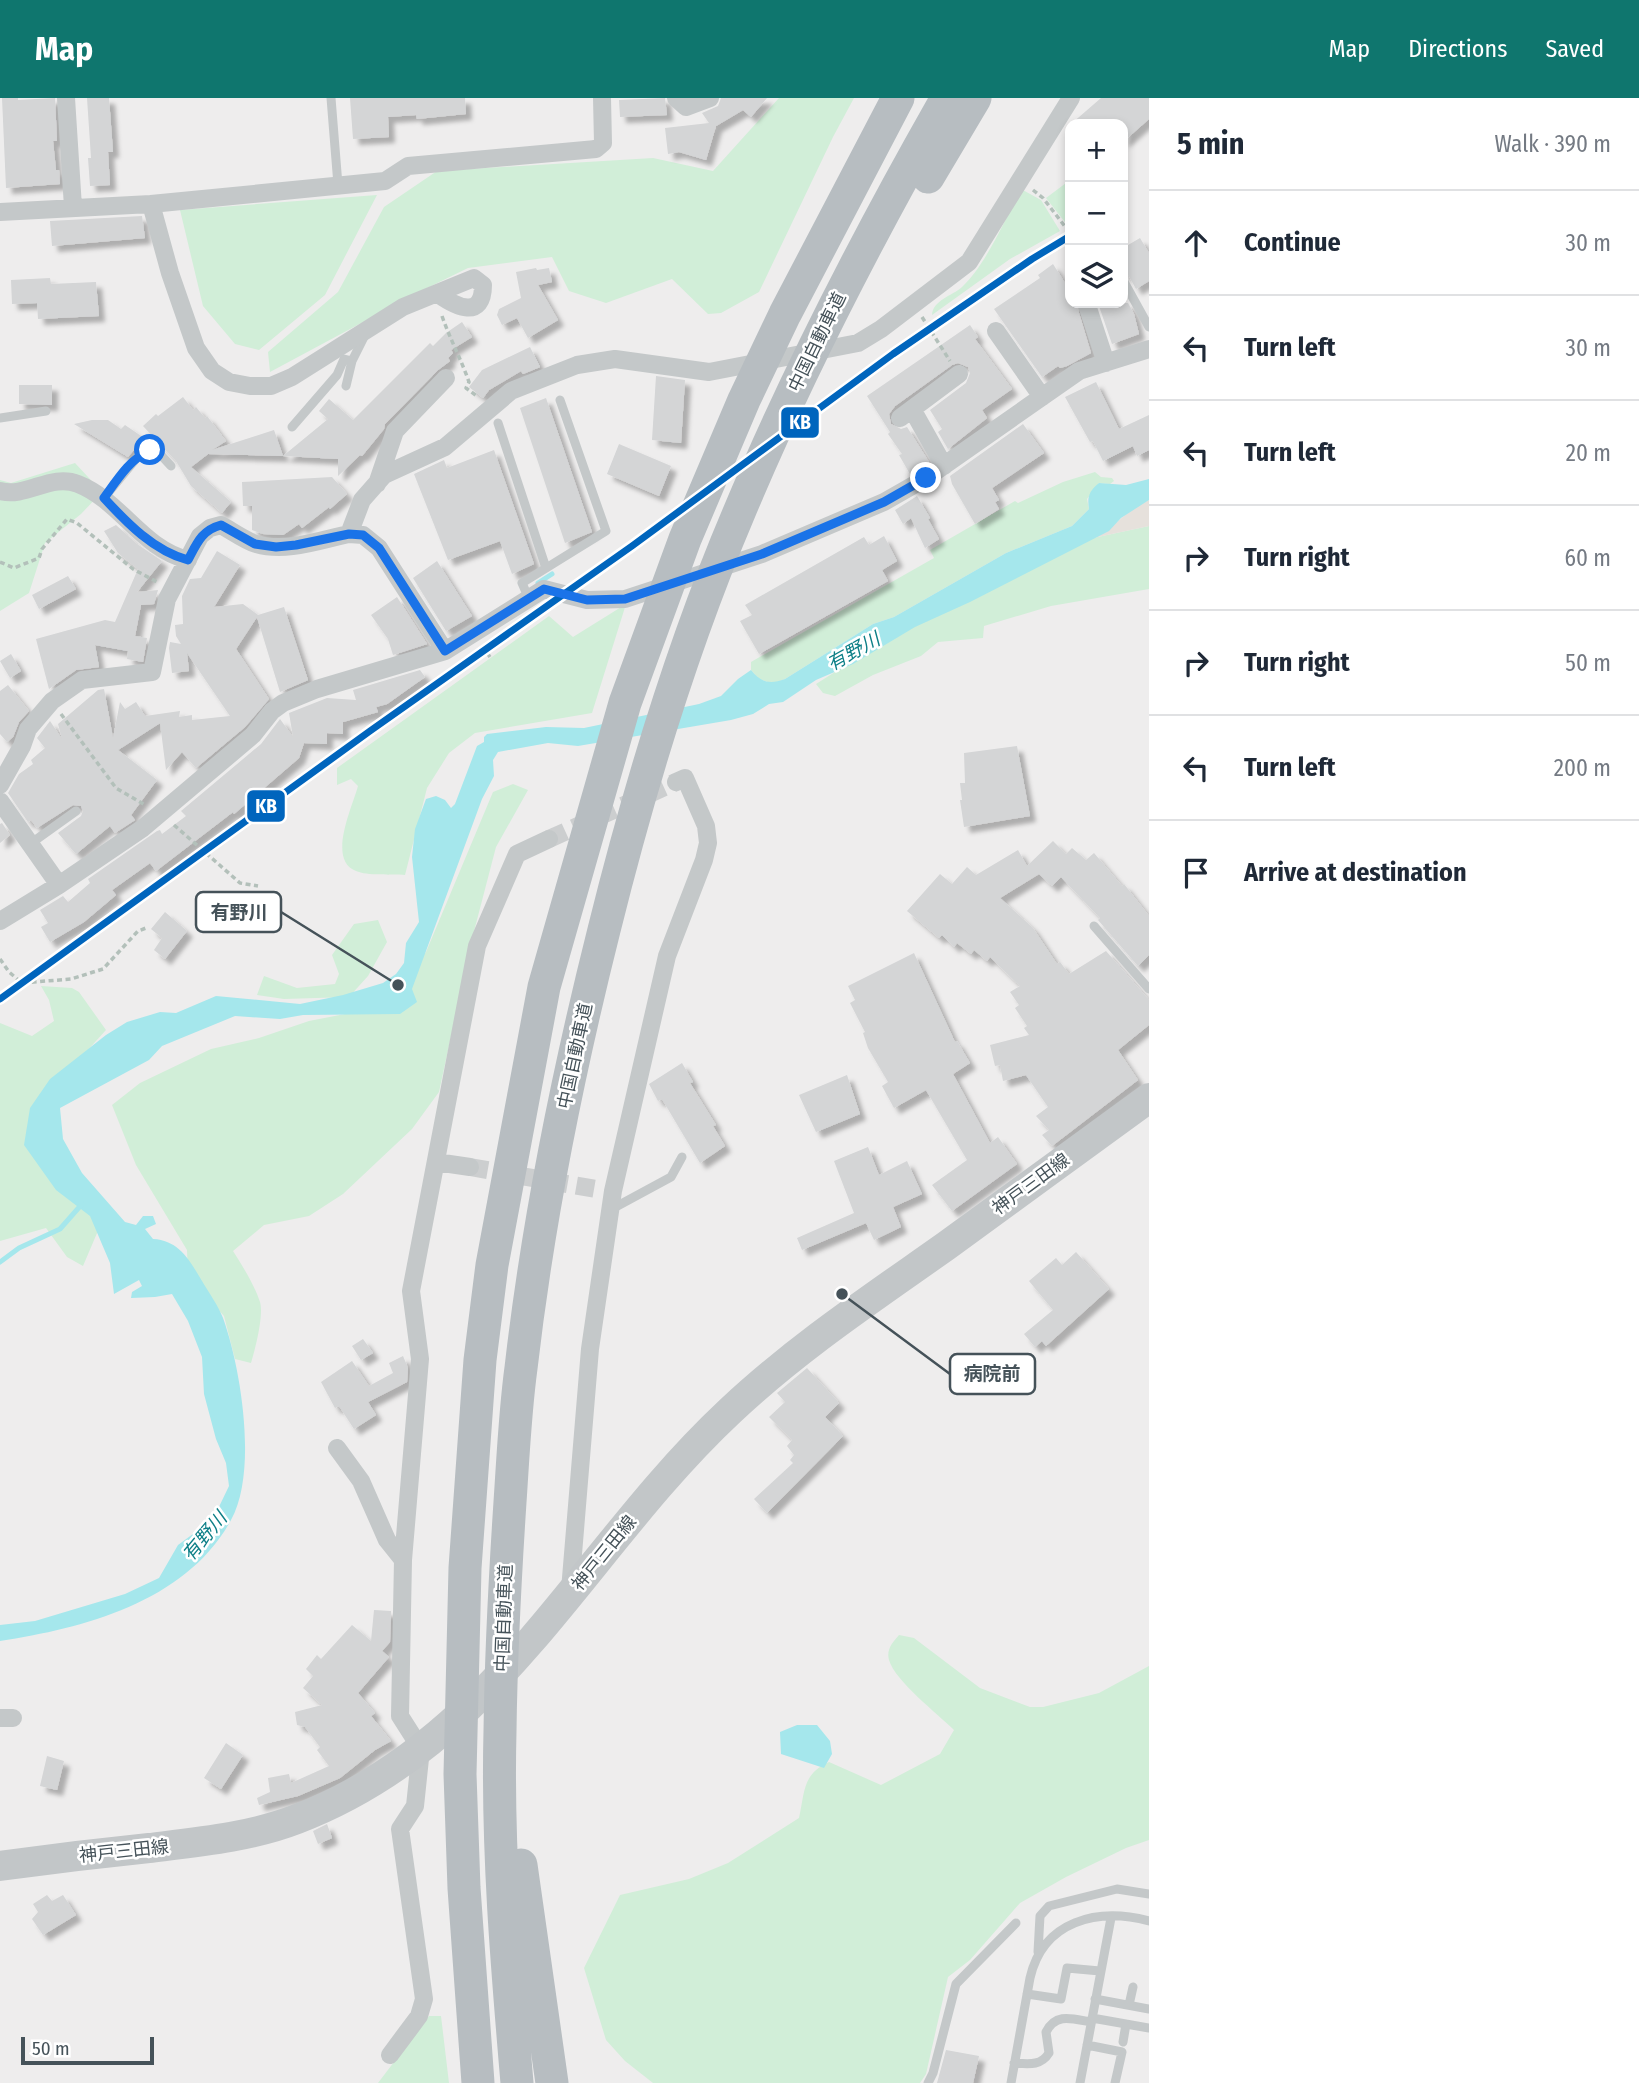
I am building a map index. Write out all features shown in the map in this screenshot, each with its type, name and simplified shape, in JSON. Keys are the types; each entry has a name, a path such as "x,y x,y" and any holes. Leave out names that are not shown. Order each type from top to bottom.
{"highway":[{"path":"777,312 826,191 878,98"},
{"path":"478,2083 464,1888 460,1774 461,1678 471,1471 480,1360 492,1265 544,987 585,810 663,554 709,436 898,98"},
{"name":"中国自動車道","path":"517,2083 505,1935 500,1734 512,1476 520,1371 533,1277 576,1042 620,867 660,781 677,678 736,520 782,412 831,332 947,98"},
{"path":"831,332 975,98"},
{"path":"500,1734 518,1840 552,2083"}],"main road":[{"name":"神戸三田線","path":"0,1866 196,1843 294,1821 360,1790 421,1749 491,1687 536,1637 663,1481 699,1441 780,1365 1149,1098"}],"street":[{"path":"66,98 73,207"},
{"path":"0,212 151,204 338,185 385,180 408,166 596,149 603,143 602,98"},
{"path":"676,98 686,107 710,98"},
{"path":"349,534 362,500 384,475 445,447 494,416 511,391 577,365 615,359 709,372 858,343 969,262 1071,98"},
{"path":"151,204 170,273 196,348 212,371 229,382 271,386 292,377 403,307 438,293"},
{"path":"1088,308 1106,363"},
{"path":"996,331 1017,347 1042,397"},
{"path":"0,921 59,885 161,814 253,735 272,711 283,703 317,689 445,651 544,589 587,600 625,599 762,554 884,502 944,466 1079,371 1149,349"},
{"path":"944,466 906,414 959,374"},
{"path":"377,484 395,432 446,378"},
{"path":"0,492 13,495 55,481 75,482 104,498 135,530 174,556 188,560"},
{"path":"0,785 22,746 28,729 52,701 82,680 152,672 167,599 200,537 210,528 221,525 255,544 276,547 349,534 363,535 379,548 445,651"},
{"path":"570,1594 590,1349 610,1210 605,1190 667,956 708,843 702,815 685,778 660,781"},
{"path":"0,801 59,885"},
{"path":"390,2055 419,2016 424,1998 400,1829 415,1806 421,1749 400,1716 403,1560 420,1359 411,1291 477,946 517,854 549,839"},
{"path":"436,1162 470,1167"},
{"path":"337,1448 361,1481 387,1540 403,1560"}],"lane":[{"path":"331,98 338,185"},
{"path":"1128,289 1149,327"},
{"path":"346,386 352,361 368,329"},
{"path":"292,427 337,375 344,359 352,361"},
{"path":"529,598 522,583 606,531 560,400"},
{"path":"0,418 46,411"},
{"path":"494,416 546,568"},
{"path":"104,498 140,454 150,450 159,453 171,466"},
{"path":"30,844 76,811"},
{"path":"1094,926 1149,989"},
{"path":"610,1210 671,1177 682,1157"},
{"path":"1011,2083 1037,1954 1040,1916 1049,1906 1117,1889 1149,1894"},
{"path":"1037,1954 1051,1937 1070,1924 1082,1920 1132,1917 1149,1921"},
{"path":"1080,2083 1111,1918"},
{"path":"928,2083 956,1984 1016,1923"},
{"path":"1027,1994 1061,1999 1067,1968 1100,1971"},
{"path":"1129,2005 1133,1987"},
{"path":"1095,1999 1149,2009"},
{"path":"1014,2063 1039,2063 1045,2059 1049,2053 1045,2032 1055,2019 1063,2017 1149,2028"},
{"path":"1123,2042 1126,2024"},
{"path":"1087,2045 1122,2053 1115,2083"}],"path":[{"path":"1020,181 1043,198 1065,227"},
{"path":"438,293 439,310 450,342 461,359 469,382 466,388 494,416"},
{"path":"913,304 959,374"},
{"path":"0,562 15,568 38,558 56,529 67,519 77,523 133,569 172,590"},
{"path":"0,959 22,984 71,979 103,969 138,931 146,928"}],"green space":[{"path":"779,98 854,98 759,292 721,313 708,314 672,279 606,303 569,291 552,257 468,268 270,372 268,352 338,292 384,207 437,171 653,158 713,171"},
{"path":"1065,184 1065,222 1046,198"},
{"path":"1021,189 1041,200 1060,231 1010,259 932,315 936,306 962,287 979,267"},
{"path":"377,195 325,295 259,350 235,344 203,306 180,210"},
{"path":"75,463 102,492 81,514 45,543 29,593 0,611 0,480 11,483"},
{"path":"1095,472 1114,481 1110,484 1099,483 1087,499 1089,509 1072,526 1006,553 894,617 873,624 785,679 773,684 759,679 751,670 751,662 934,558 930,550 1015,501 1018,503 1063,482"},
{"path":"1149,526 1149,589 1051,606 984,626 983,638 938,642 921,656 873,675 835,696 823,693 816,684 906,627 1093,538"},
{"path":"626,604 592,713 475,733 449,753 427,788 405,875 366,874 348,865 343,856 342,845 358,786 351,779 337,785 337,768 549,616 573,637"},
{"path":"513,784 528,790 496,847 472,939 439,1092 412,1129 343,1194 309,1216 264,1225 233,1251 258,1295 261,1308 251,1363 235,1359 224,1316 188,1276 187,1250 136,1165 112,1105 140,1083 211,1049 259,1038 309,1021 386,1006 426,952 493,792"},
{"path":"378,920 387,942 368,976 349,997 284,999 257,995 264,976 297,988 335,984 339,974 332,955 354,924"},
{"path":"41,986 72,988 79,992 106,1030 35,1108 103,1219 83,1266 67,1257 46,1228 0,1241 0,1023 32,1036 54,1021 49,1000"},
{"path":"899,1635 914,1638 980,1688 1030,1707 1043,1707 1099,1693 1149,1666 1149,1840 1066,1877 1020,1903 970,1960 948,1977 926,2074 920,2083 653,2083 625,2061 606,2040 584,1968 620,1895 689,1879 728,1863 799,1818 809,1778 829,1762 881,1785 940,1754 954,1730 899,1678 893,1668 888,1652"},
{"path":"429,2016 441,2016 449,2083 378,2083"}],"sand":[{"path":"1149,500 1149,526 1093,538 1134,509"}],"water":[{"path":"1149,479 1149,500 1121,518 1109,531 915,627 853,664 816,680 783,702 769,704 753,714 731,720 578,746 548,743 498,752 493,760 494,776 482,799 412,989 417,1002 400,1014 303,1015 280,1019 235,1016 162,1046 149,1060 60,1108 63,1139 82,1173 125,1222 136,1225 143,1216 153,1216 156,1224 145,1229 153,1239 170,1243 183,1253 219,1308 230,1339 241,1391 244,1475 239,1500 231,1520 212,1548 188,1571 161,1590 131,1606 99,1618 66,1628 0,1641 0,1625 35,1621 125,1594 159,1578 178,1545 216,1513 229,1486 226,1463 216,1439 204,1394 202,1357 188,1321 172,1294 131,1298 132,1292 142,1286 139,1280 114,1294 110,1263 90,1216 56,1190 24,1145 30,1108 50,1079 127,1022 160,1012 176,1013 216,996 300,1004 383,983 396,974 404,963 406,943 419,922 412,857 415,829 426,799 436,796 445,800 451,808 455,804 477,746 484,742 487,734 546,727 584,728 699,704 721,696 751,670 766,681 785,679 873,624 894,617 1006,553 1072,526 1089,509 1090,494 1099,483 1126,485"},
{"path":"797,1725 817,1725 830,1741 832,1754 824,1768 781,1754 780,1732"}],"building":[{"path":"2,98 55,98 57,141 53,141 60,184 6,188"},
{"path":"87,98 109,98 113,152 108,152 110,185 90,186"},
{"path":"350,98 465,98 466,114 417,119 416,115 388,117 389,137 353,139"},
{"path":"665,98 667,115 620,117 619,100"},
{"path":"721,98 767,98 751,117 743,110 716,126 706,160 679,152 668,154 665,128 709,123 702,113 718,106"},
{"path":"1101,98 1149,98 1149,119 1128,138 1128,119 1077,119"},
{"path":"142,216 145,238 52,246 50,221"},
{"path":"1140,238 1149,253 1149,281 1136,289 1128,276 1128,245"},
{"path":"1053,264 1065,283 1065,308 1078,308 1091,353 1067,366 1058,366 1042,377 994,309 1040,278 1038,275"},
{"path":"549,268 552,282 538,285 558,320 528,338 517,318 502,325 497,315 499,309 521,298 516,272"},
{"path":"50,278 51,284 96,282 99,316 38,319 37,303 12,304 11,280"},
{"path":"1128,303 1139,334 1112,344 1100,308 1128,308"},
{"path":"462,322 472,337 451,350 453,353 448,358 450,361 385,424 384,429 362,456 338,476 338,459 283,456 328,419 319,411 329,399 353,420 430,343 433,346"},
{"path":"970,325 978,337 975,339 1012,389 982,410 987,418 948,449 938,432 942,429 930,410 966,383 970,373 968,367 958,363 952,365 895,406 889,414 891,424 901,429 907,427 929,462 910,474 899,455 902,454 888,434 890,432 867,396"},
{"path":"530,347 540,367 523,374 521,371 489,390 483,398 469,387 482,370"},
{"path":"656,376 685,380 681,443 652,440"},
{"path":"1096,382 1119,429 1149,415 1149,450 1137,456 1133,446 1103,461 1065,397"},
{"path":"19,385 52,385 52,405 19,404"},
{"path":"183,397 193,410 196,407 205,418 207,416 226,441 212,450 274,430 283,456 208,454 191,467 231,502 222,513 191,486 176,461 143,426"},
{"path":"546,398 592,532 565,543 520,408"},
{"path":"108,420 121,429 125,425 144,438 128,457 74,424"},
{"path":"1023,424 1044,453 992,488 999,500 995,502 999,509 975,524 950,476"},
{"path":"619,444 671,466 659,496 607,474"},
{"path":"494,450 534,564 512,574 500,541 448,560 414,474 444,460 447,468"},
{"path":"332,477 347,494 302,528 299,524 283,535 263,534 252,530 252,506 243,506 242,482"},
{"path":"917,496 939,539 925,548 911,518 903,524 895,510"},
{"path":"116,525 162,561 137,592 158,590 154,604 141,605 135,636 147,638 143,662 127,659 128,651 95,645 99,667 76,670 49,689 36,639 105,620 115,622 138,569 118,553 104,531"},
{"path":"884,536 897,561 882,570 888,581 759,654 740,621 752,615 745,605 864,537 869,545"},
{"path":"217,551 240,565 214,607 243,604 258,615 284,607 308,680 280,692 257,617 236,649 269,699 245,727 196,768 182,752 166,770 160,723 118,750 157,780 131,815 135,820 115,833 110,826 76,854 58,833 81,816 81,806 73,805 37,828 31,820 28,822 8,793 19,774 33,764 31,760 45,748 37,738 50,721 62,739 58,724 98,690 104,689 113,738 120,702 125,709 136,702 145,716 180,711 179,717 192,715 192,720 230,716 187,653 189,671 172,673 169,648 170,642 181,644 176,636 175,625 183,624 182,596 190,579 201,578"},
{"path":"437,561 472,616 446,631 413,578"},
{"path":"68,576 76,589 39,609 32,595"},
{"path":"397,597 427,644 393,655 388,639 371,615"},
{"path":"11,654 21,671 10,678 0,661"},
{"path":"420,670 425,677 387,704 376,707 378,712 343,722 343,734 327,733 327,744 304,743 299,758 234,814 233,812 156,871 150,863 112,890 116,895 84,922 50,942 41,927 48,923 40,910 63,896 68,902 90,883 88,879 157,831 160,830 162,834 186,816 181,811 261,744 280,719 293,737 289,713 327,698 356,700 353,690"},
{"path":"8,685 29,711 7,742 0,734 0,691"},
{"path":"1017,746 1030,816 964,827 960,783 965,783 964,753"},
{"path":"2,823 10,835 0,843 0,824"},
{"path":"1053,841 1066,854 1072,848 1086,860 1094,853 1122,886 1124,884 1149,916 1149,955 1138,966 1098,920 1100,918 1061,877 1052,886 1039,874 1000,898 1033,928 1057,964 1060,962 1069,974 1106,951 1149,1000 1149,1025 1118,1050 1138,1080 1052,1146 1042,1135 1049,1130 1036,1116 1048,1107 1026,1075 1003,1081 1000,1065 995,1066 990,1045 1029,1035 1024,1028 1027,1026 1015,1008 1019,1005 1010,992 1020,986 990,957 987,961 974,950 971,954 957,943 954,947 942,935 939,938 907,911 940,874 952,884 967,867 976,875 1018,850 1027,866"},
{"path":"165,912 187,931 165,959 154,950 162,938 151,929"},
{"path":"914,953 955,1042 957,1041 970,1063 953,1074 990,1143 998,1137 1017,1164 952,1211 932,1185 967,1160 926,1090 894,1108 882,1086 888,1082 868,1048 863,1033 865,1032 850,1003 855,1000 848,986"},
{"path":"682,1063 725,1146 700,1163 662,1099 658,1101 649,1084"},
{"path":"847,1075 860,1114 816,1132 799,1095"},
{"path":"868,1147 879,1175 907,1161 922,1194 893,1207 901,1227 874,1240 866,1223 802,1250 797,1238 854,1213 834,1161"},
{"path":"1076,1252 1109,1289 1046,1346 1042,1341 1035,1347 1024,1334 1053,1310 1029,1281 1056,1258 1062,1265"},
{"path":"363,1339 373,1353 361,1360 352,1346"},
{"path":"403,1356 408,1368 407,1382 368,1402 376,1415 354,1429 339,1406 335,1408 321,1382 352,1361 369,1386 393,1373 389,1363"},
{"path":"807,1368 839,1403 825,1417 843,1436 767,1513 754,1499 793,1463 790,1460 794,1455 787,1446 792,1440 769,1417 785,1402 777,1393"},
{"path":"374,1610 391,1611 390,1642 382,1651 389,1657 358,1693 375,1713 371,1716 391,1741 375,1750 340,1778 298,1796 259,1805 257,1798 270,1792 268,1778 289,1774 291,1783 329,1766 317,1750 320,1747 305,1727 297,1725 295,1712 322,1705 303,1688 313,1676 306,1669 317,1655 321,1659 352,1625 371,1641"},
{"path":"226,1743 243,1755 221,1789 204,1778"},
{"path":"47,1756 64,1761 57,1790 40,1786"},
{"path":"327,1824 332,1838 318,1844 313,1831"},
{"path":"47,1895 52,1901 63,1895 76,1915 43,1935 32,1919 38,1912 33,1904"},
{"path":"946,2050 979,2056 973,2083 937,2083"}],"waterway":[{"path":"538,583 552,574"},
{"path":"0,1262 19,1248 60,1229 82,1204"}],"tunnel":[{"path":"549,839 676,782"},
{"path":"470,1167 596,1189"}],"transit line":[{"name":"KB","path":"0,999 370,731 632,546 893,354 1065,239"}],"place":[{"name":"有野川","path":"398,985"},
{"name":"病院前","path":"842,1294"}],"route":[{"path":"150,450 140,454 104,498 135,530 174,556 188,560 200,537 210,528 221,525 255,544 276,547 349,534 363,535 379,548 445,651 544,589 587,600 625,599 762,554 884,502 926,478"}]}
